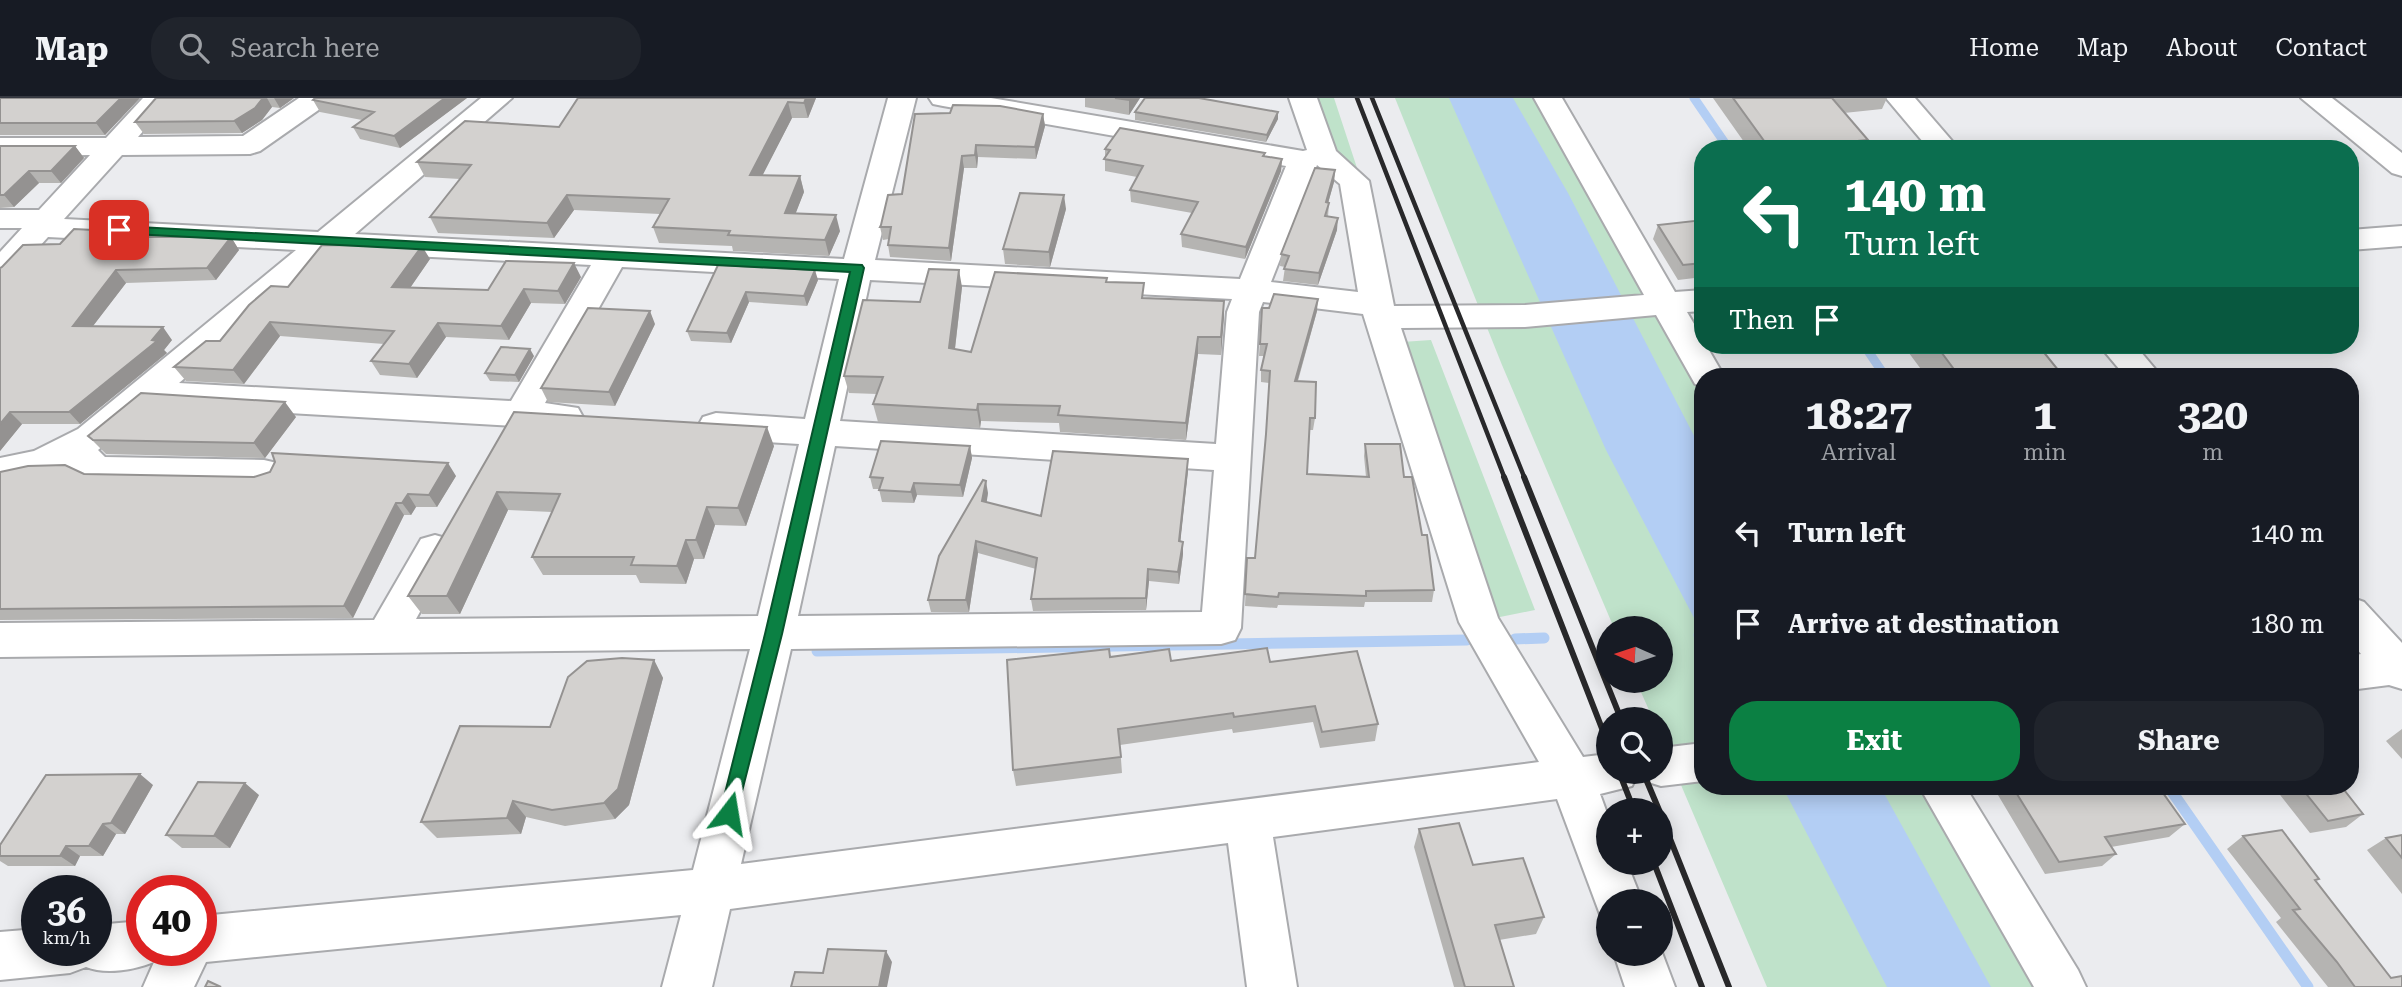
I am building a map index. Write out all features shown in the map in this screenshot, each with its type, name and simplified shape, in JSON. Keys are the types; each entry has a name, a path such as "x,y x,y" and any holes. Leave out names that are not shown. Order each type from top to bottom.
{"street":[{"path":"0,271 158,98"},
{"path":"0,147 250,145 317,98"},
{"path":"4,476 23,470 91,438 498,98"},
{"path":"687,987 774,634 818,433 902,98"},
{"path":"943,98 1313,158 1354,181 1379,311 1479,622 1571,777 1613,889"},
{"path":"0,640 1221,628 1242,312 1313,158 1303,98"},
{"path":"1548,98 1657,304 1701,368"},
{"path":"1900,98 1937,140"},
{"path":"2315,98 2402,167"},
{"path":"0,219 328,240 1251,290 1379,311 1525,316 1694,301"},
{"path":"2359,239 2402,236"},
{"path":"493,449 613,255"},
{"path":"2124,354 2137,368"},
{"path":"148,393 602,419"},
{"path":"683,424 1233,458"},
{"path":"73,448 96,470 264,473"},
{"path":"386,636 453,519"},
{"path":"2359,623 2400,668"},
{"path":"2359,672 2400,668"},
{"path":"1673,766 1694,763"},
{"path":"217,937 709,890 1596,774"},
{"path":"1946,795 2061,987"},
{"path":"1247,819 1272,987"},
{"path":"0,956 21,954"},
{"path":"168,987 179,966"},
{"path":"1642,966 1650,987"}],"green space":[{"path":"1305,98 1334,98 1358,171 1323,155"},
{"path":"1395,98 1548,98 1702,368 1694,368 1694,795 1949,795 2061,987 1767,987 1673,766 1673,707 1648,707 1641,693 1673,693 1673,616 1609,616 1502,365"},
{"path":"1431,340 1535,610 1495,618 1402,342"}],"water":[{"path":"1449,98 1513,98 1568,193 1694,436 1694,618 1606,450"},
{"path":"1787,795 1885,795 1991,987 1887,987"}],"building":[{"path":"0,98 121,98 96,123 0,123"},
{"path":"156,98 263,98 255,108 234,121 135,122"},
{"path":"445,98 394,136 353,127 374,112 313,100"},
{"path":"578,98 806,98 804,103 788,102 750,175 800,176 785,213 836,215 825,240 728,235 730,231 653,227 669,199 567,195 547,223 430,217 471,165 417,162 465,121 559,127"},
{"path":"1145,98 1199,98 1278,112 1267,135 1135,112"},
{"path":"1733,98 1832,98 1868,140 1763,140"},
{"path":"953,105 1000,106 1043,114 1035,147 976,145 975,155 962,156 949,248 888,245 891,227 880,227 888,195 902,194 915,114 950,113"},
{"path":"1120,128 1265,153 1263,156 1282,159 1246,247 1181,234 1198,202 1130,190 1143,166 1104,159 1110,150 1105,149"},
{"path":"0,146 75,146 51,171 29,171 4,195 0,195"},
{"path":"1315,168 1335,170 1325,216 1338,218 1319,273 1284,269 1289,256 1281,254"},
{"path":"1020,193 1064,195 1049,252 1003,249"},
{"path":"1694,221 1694,264 1683,265 1658,225"},
{"path":"74,229 150,233 147,237 231,237 207,268 116,270 73,326 163,327 152,340 157,341 69,412 10,412 0,424 0,268 23,245 60,244"},
{"path":"322,245 422,246 392,287 488,290 506,261 574,263 558,291 524,289 501,326 438,323 409,364 371,361 394,331 270,322 233,370 174,367 206,341 220,341 249,305 271,286 288,287"},
{"path":"718,265 815,270 804,296 746,292 727,333 687,331"},
{"path":"929,269 959,270 949,348 971,352 995,272 1107,278 1106,282 1144,283 1142,298 1224,301 1221,337 1198,337 1186,423 1058,415 1060,406 978,404 977,410 873,404 883,377 844,376 863,300 920,302"},
{"path":"1274,294 1318,299 1295,381 1316,382 1315,418 1310,418 1307,474 1369,477 1365,444 1400,444 1404,477 1412,477 1422,535 1427,535 1434,590 1366,591 1366,596 1279,593 1278,597 1245,594 1247,558 1255,558 1270,371 1261,370 1267,344 1260,344 1262,308 1269,308"},
{"path":"588,308 650,311 609,392 541,388"},
{"path":"501,347 530,349 515,375 485,373"},
{"path":"1943,354 2045,354 2057,368 1953,368"},
{"path":"141,393 285,402 254,443 93,440 88,436"},
{"path":"514,412 767,427 738,508 707,507 696,540 686,540 677,566 631,565 634,557 532,557 560,494 497,492 447,596 408,596"},
{"path":"881,441 970,446 960,485 914,483 911,492 879,490 883,478 870,477"},
{"path":"1053,451 1188,459 1179,541 1183,542 1178,572 1148,569 1146,598 1031,599 1037,558 976,541 966,600 928,600 939,556 983,480 986,481 982,501 1041,516"},
{"path":"272,453 448,463 429,495 408,494 402,503 396,503 344,606 0,609 0,472 28,466 65,465 84,474 254,477 270,472 275,462"},
{"path":"1267,648 1270,662 1357,651 1378,724 1322,732 1315,706 1234,717 1233,713 1118,729 1121,757 1013,770 1007,660 1109,649 1110,657 1169,649 1171,661"},
{"path":"622,658 654,660 618,789 604,803 552,810 513,801 507,818 421,822 460,726 550,727 568,677 587,661"},
{"path":"140,774 111,823 103,824 89,846 66,846 60,856 0,856 0,845 46,775"},
{"path":"198,782 245,783 214,836 166,835"},
{"path":"2018,795 2164,795 2185,824 2105,837 2116,854 2059,862"},
{"path":"2307,795 2348,795 2363,814 2328,821"},
{"path":"1459,823 1473,865 1523,858 1544,917 1495,925 1514,987 1465,987 1419,829"},
{"path":"2282,830 2319,879 2315,880 2391,978 2402,976 2402,987 2355,987 2293,910 2300,909 2243,836"},
{"path":"2402,835 2402,858 2386,838"},
{"path":"828,949 886,951 879,987 791,987 795,972 823,973"},
{"path":"208,981 221,987 205,987"}],"waterway":[{"path":"1694,98 1723,140"},
{"path":"1870,354 1880,368"},
{"path":"1515,639 1544,638"},
{"path":"817,651 1467,640"},
{"path":"2174,795 2308,987"}],"railway":[{"path":"1357,98 1505,479"},
{"path":"1372,98 1525,479"},
{"path":"1504,477 1596,713"},
{"path":"1524,477 1616,707"},
{"path":"1624,784 1629,798"},
{"path":"1648,784 1654,798"},
{"path":"1673,846 1729,987"},
{"path":"1659,875 1702,987"}],"route":[{"path":"119,230 858,268 774,634 729,813"}]}
